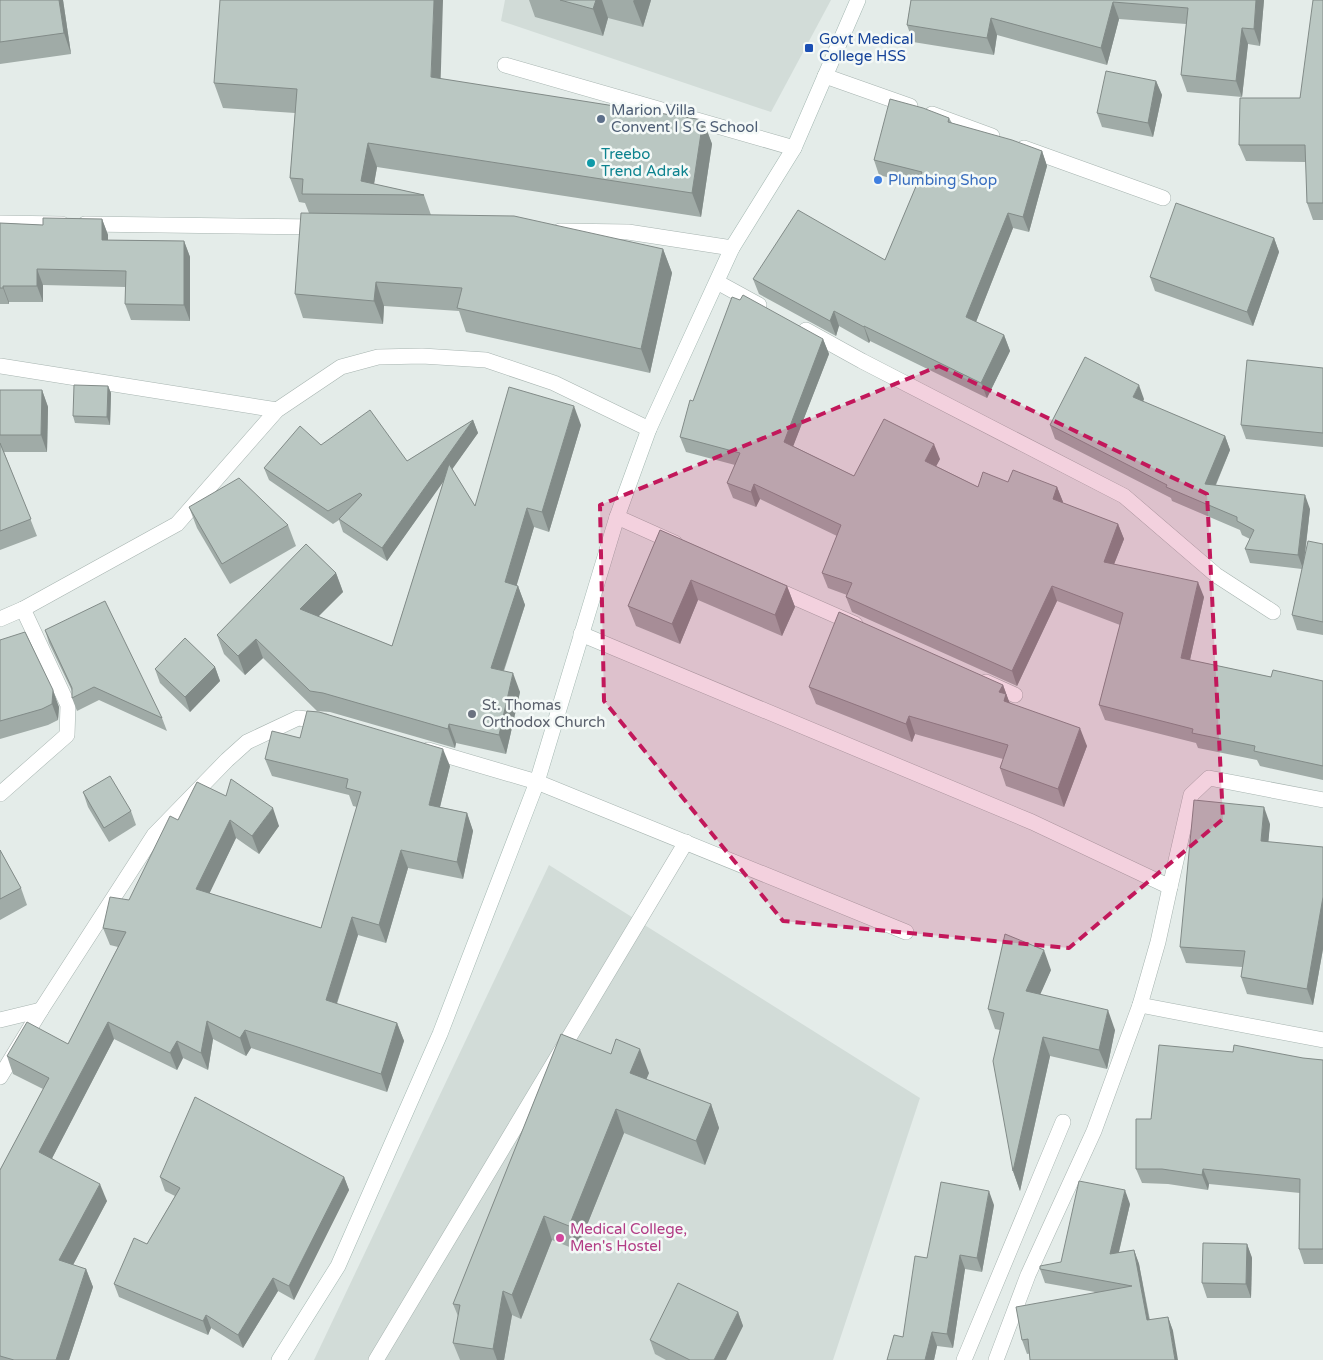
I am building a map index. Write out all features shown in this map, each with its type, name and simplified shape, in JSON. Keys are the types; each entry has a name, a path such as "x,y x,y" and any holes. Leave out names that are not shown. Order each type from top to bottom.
{"street":[{"path":"279,1360 338,1266 440,1034 537,782 617,517 649,429 732,248 794,148 858,0"},
{"path":"504,66 794,148"},
{"path":"825,76 1163,198"},
{"path":"0,223 329,227"},
{"path":"548,230 628,232 732,248"},
{"path":"717,282 768,310"},
{"path":"794,324 862,362 1124,496 1216,575 1273,612"},
{"path":"0,619 23,609 177,524 277,410 341,367 378,357 441,357 486,360 554,383 649,429"},
{"path":"0,366 277,410"},
{"path":"617,517 690,550"},
{"path":"762,583 871,631"},
{"path":"0,794 67,735 68,705 23,609"},
{"path":"581,634 811,728 1032,822 1170,887"},
{"path":"970,675 1015,695"},
{"path":"0,1077 154,835 247,742 298,718 328,721 337,724"},
{"path":"413,746 537,782 906,932"},
{"path":"996,1360 1028,1275 1094,1131 1140,1004 1158,942 1191,795 1209,778 1323,800"},
{"path":"376,1360 686,842"},
{"path":"1140,1004 1323,1040"},
{"path":"0,1020 41,1010"},
{"path":"964,1360 1063,1122"}],"highlighted area":[{"path":"939,366 1207,494 1223,819 1069,948 783,921 604,701 600,505"}],"shaded area":[{"path":"505,0 831,0 771,112 501,21"},
{"path":"549,865 920,1098 833,1360 314,1360"}],"building":[{"path":"0,0 59,0 64,33 0,42"},
{"path":"220,0 434,0 431,77 703,120 692,193 368,143 361,181 424,195 302,194 303,179 290,178 297,89 214,83"},
{"path":"560,0 596,0 593,9"},
{"path":"911,0 1256,0 1254,29 1242,28 1236,81 1181,75 1188,8 1113,2 1101,48 991,18 987,38 907,25"},
{"path":"1313,0 1323,0 1323,203 1307,203 1305,145 1239,145 1240,98 1300,98"},
{"path":"1106,71 1156,81 1148,123 1097,113"},
{"path":"890,99 923,108 949,118 948,122 1012,140 1042,151 1023,217 1008,213 966,317 1004,335 981,383 834,311 830,321 753,279 798,210 885,260 922,172 874,160"},
{"path":"1176,203 1274,238 1247,312 1150,277"},
{"path":"301,213 514,216 663,249 641,349 457,308 462,288 376,282 374,301 295,294"},
{"path":"43,218 102,219 102,240 184,241 184,305 125,304 126,271 37,269 37,286 3,286 3,288 0,288 0,223 43,225"},
{"path":"743,295 823,339 784,442 854,476 884,419 934,444 925,461 978,487 983,472 1008,482 1013,470 1057,487 1053,499 1118,524 1104,562 1198,582 1181,658 1271,677 1273,670 1323,681 1323,766 1254,751 1255,746 1192,733 1193,729 1099,705 1123,613 1052,586 1012,671 846,597 852,583 822,573 841,525 754,484 751,492 727,483 740,453 680,437 690,400 693,401 732,297 740,300"},
{"path":"1085,357 1139,385 1133,397 1225,436 1205,484 1305,495 1298,555 1245,549 1254,530 1237,521 1237,517 1166,487 1167,485 1050,425"},
{"path":"1247,360 1323,368 1323,433 1241,425"},
{"path":"74,385 108,386 107,417 73,416"},
{"path":"509,387 574,406 542,512 527,508 505,582 518,586 491,668 513,673 499,735 449,724 448,729 323,693 310,691 256,639 238,656 217,635 306,544 336,573 300,609 392,646 449,464 475,506"},
{"path":"0,390 42,390 41,435 0,435"},
{"path":"370,410 407,461 473,420 382,548 339,519 362,495 360,493 328,511 264,468 300,426 321,445"},
{"path":"0,443 31,519 0,531"},
{"path":"239,478 288,525 222,564 189,507"},
{"path":"660,530 787,586 775,615 691,580 672,624 628,606"},
{"path":"1308,541 1323,544 1323,622 1292,615"},
{"path":"105,601 162,718 94,687 72,698 72,688 45,630"},
{"path":"839,612 1003,685 999,692 1006,694 1004,701 1080,728 1058,789 1000,768 1008,745 909,716 906,724 809,687"},
{"path":"25,632 53,690 52,704 42,709 0,721 0,640"},
{"path":"185,638 215,667 185,697 155,669"},
{"path":"307,711 319,712 443,749 429,805 467,813 457,862 401,850 379,925 352,917 326,1000 397,1023 381,1074 245,1030 240,1038 207,1021 201,1053 177,1041 170,1053 108,1022 39,1152 100,1184 59,1260 86,1269 56,1360 14,1360 0,1356 0,1170 49,1078 7,1056 27,1022 68,1044 126,932 103,928 110,897 129,900 170,816 178,820 197,782 226,796 231,779 273,808 252,836 230,820 196,889 321,928 361,792 346,788 348,779 265,759 272,731 300,738"},
{"path":"110,776 131,811 104,828 83,792"},
{"path":"1194,800 1264,807 1261,841 1323,847 1323,897 1307,989 1241,977 1245,951 1180,947"},
{"path":"0,850 21,888 0,899"},
{"path":"1005,934 1044,950 1026,991 1108,1010 1099,1050 1043,1037 1013,1171 993,1061 1004,1013 988,1009"},
{"path":"561,1034 611,1054 616,1039 640,1049 630,1073 711,1104 696,1141 616,1109 569,1226 544,1216 512,1295 503,1291 493,1349 453,1343 460,1305 453,1304"},
{"path":"1159,1045 1233,1052 1234,1045 1323,1060 1323,1249 1299,1249 1300,1179 1203,1169 1202,1175 1162,1169 1136,1169 1136,1119 1151,1119"},
{"path":"195,1097 344,1177 289,1286 273,1278 238,1335 206,1315 203,1321 114,1284 134,1238 147,1244 180,1188 160,1177"},
{"path":"1079,1181 1125,1190 1110,1254 1134,1250 1147,1320 1168,1317 1175,1360 1030,1360 1028,1339 1022,1340 1016,1307 1132,1286 1040,1269 1040,1266 1061,1262"},
{"path":"941,1182 989,1191 977,1258 960,1255 947,1334 932,1332 925,1360 887,1360 894,1335 903,1337 915,1256 927,1258"},
{"path":"1203,1243 1247,1244 1246,1284 1202,1283"},
{"path":"678,1283 738,1312 714,1360 690,1360 650,1340"}],"place":[{"name":"Govt Medical College HSS","path":"809,48"},
{"name":"Marion Villa Convent I S C School","path":"601,119"},
{"name":"Treebo Trend Adrak","path":"591,163"},
{"name":"Plumbing Shop","path":"878,180"},
{"name":"St. Thomas Orthodox Church","path":"472,714"},
{"name":"Medical College, Men's Hostel","path":"560,1238"}]}
